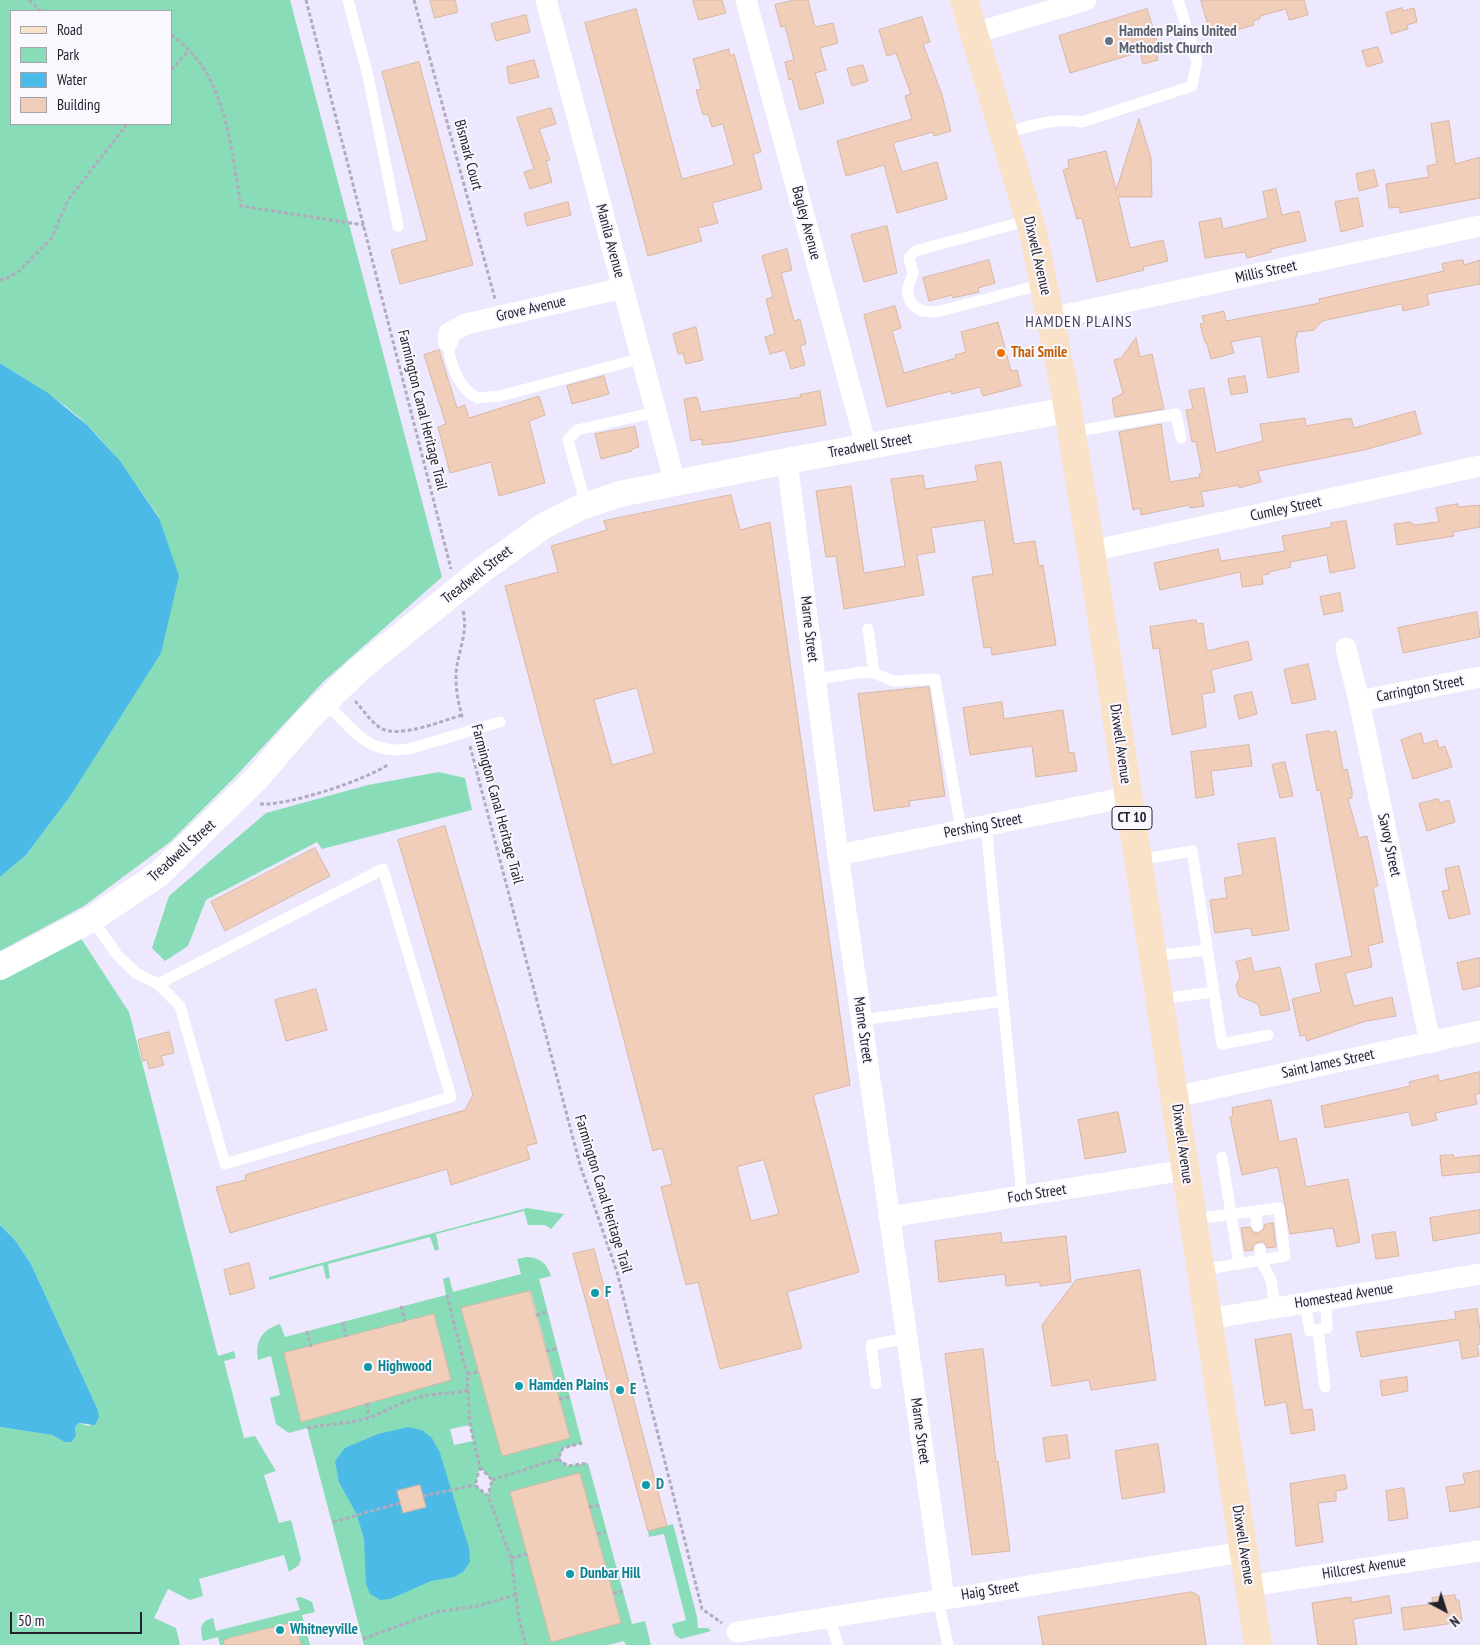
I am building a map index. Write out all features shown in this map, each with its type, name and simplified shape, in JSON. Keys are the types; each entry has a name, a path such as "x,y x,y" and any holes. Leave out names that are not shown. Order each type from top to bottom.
{"main road":[{"name":"Dixwell Avenue","path":"964,0 1030,220 1070,421 1092,551 1258,1645"}],"street":[{"name":"Manila Avenue","path":"546,0 675,482"},
{"name":"Bagley Avenue","path":"746,0 866,446"},
{"path":"975,33 1086,0"},
{"name":"Millis Street","path":"1051,318 1480,226"},
{"name":"Grove Avenue","path":"448,341 449,333 453,329 623,288"},
{"name":"Treadwell Street","path":"0,967 92,919 159,874 207,830 331,707 358,670 482,570 545,525 586,505 620,494 675,482 866,446 1070,421"},
{"name":"Marne Street","path":"787,461 838,855 907,1338 941,1599"},
{"name":"Cumley Street","path":"1092,551 1480,466"},
{"name":"Savoy Street","path":"1346,648 1359,701 1430,1043"},
{"name":"Carrington Street","path":"1359,701 1480,677"},
{"name":"Pershing Street","path":"838,855 1128,797"},
{"name":"Saint James Street","path":"1175,1097 1480,1031"},
{"name":"Foch Street","path":"889,1217 1186,1170"},
{"name":"Homestead Avenue","path":"1208,1319 1480,1274"},
{"name":"Hillcrest Avenue","path":"1249,1586 1480,1551"},
{"name":"Haig Street","path":"737,1632 1244,1552"}],"lane":[{"path":"348,0 368,76 398,226"},
{"path":"1005,133 1041,123 1071,120 1082,122 1192,86 1197,61 1178,0"},
{"path":"1030,220 915,251 909,258 913,273 907,291 910,301 915,307 923,311 936,312 1044,284"},
{"path":"448,341 449,354 454,369 464,387 478,398 494,398 642,358"},
{"path":"586,505 568,440 577,430 656,412"},
{"path":"1070,421 1176,414 1181,438"},
{"path":"868,629 874,673"},
{"path":"815,679 863,672 874,673 893,681 935,679 961,830"},
{"path":"331,707 373,746 392,751 412,748 500,722"},
{"path":"986,825 1022,1196"},
{"path":"1138,860 1192,851 1222,1044 1268,1035"},
{"path":"92,919 117,955 136,973 158,984 180,1006 225,1164 450,1097 383,870 158,984"},
{"path":"1154,956 1207,950"},
{"path":"1160,1000 1214,992"},
{"path":"861,1020 1003,1001"},
{"path":"1222,1157 1239,1264"},
{"path":"1193,1220 1279,1208 1286,1256 1260,1255 1239,1264 1201,1270"},
{"path":"1255,1211 1256,1226"},
{"path":"1260,1255 1271,1280 1275,1308"},
{"path":"1305,1303 1310,1331 1318,1330 1327,1328 1326,1299"},
{"path":"1318,1330 1325,1386"},
{"path":"876,1384 871,1344 907,1338"},
{"path":"941,1599 948,1645"},
{"path":"829,1617 838,1645"}],"path":[{"path":"29,0 40,10"},
{"name":"Farmington Canal Heritage Trail","path":"306,0 452,572"},
{"name":"Bismark Court","path":"414,0 500,317"},
{"path":"172,36 189,50 210,76 225,119 241,206 364,225"},
{"path":"172,69 189,50"},
{"path":"0,279 4,280 18,272 51,238 68,200 126,125"},
{"name":"Farmington Canal Heritage Trail","path":"462,609 464,635 457,667 456,691 580,1165 617,1272 702,1608"},
{"path":"331,707 354,699 373,722 389,732 400,732 462,715"},
{"path":"257,804 282,802 354,780 385,766 412,748"},
{"path":"446,1295 467,1374 470,1425 480,1466 492,1480"},
{"path":"401,1306 405,1321"},
{"path":"536,1315 547,1312"},
{"path":"343,1322 346,1337"},
{"path":"307,1331 311,1347"},
{"path":"546,1351 556,1348"},
{"path":"467,1374 478,1372"},
{"path":"307,1428 349,1423 370,1417 399,1403 425,1396 450,1395 469,1390"},
{"path":"559,1399 570,1397"},
{"path":"367,1403 370,1417"},
{"path":"492,1480 558,1459 563,1448 582,1443"},
{"path":"558,1459 568,1466 588,1463"},
{"path":"475,1484 480,1466"},
{"path":"488,1496 492,1480"},
{"path":"423,1496 475,1484"},
{"path":"475,1484 488,1496 511,1558 515,1595 526,1645"},
{"path":"332,1522 400,1503"},
{"path":"589,1507 599,1505"},
{"path":"596,1534 606,1532"},
{"path":"511,1558 528,1554"},
{"path":"613,1593 623,1590"},
{"path":"363,1639 436,1612 478,1606 515,1595"}],"green space":[{"path":"0,0 290,0 442,577 323,682 234,778 170,842 84,906 0,951 0,877 26,855 69,798 107,736 159,517 117,458 98,436 78,417 34,384 0,363"},
{"path":"439,772 465,778 472,810 322,849 317,842 206,900 188,946 165,961 152,948 169,896 266,813 368,785"},
{"path":"80,937 129,1012 218,1356 234,1351 236,1358 224,1361 244,1438 255,1436 276,1471 264,1475 279,1523 291,1520 301,1559 299,1565 289,1572 284,1555 199,1579 203,1596 190,1600 168,1589 154,1618 176,1628 180,1645 0,1645 0,1427 52,1435 66,1442 76,1436 75,1427 79,1423 89,1426 97,1408 31,1264 15,1240 0,1225 0,977"},
{"path":"527,1208 564,1214 551,1229 545,1225 528,1225 524,1211 436,1234 439,1249 435,1251 430,1237 328,1264 330,1278 326,1279 323,1265 269,1280 269,1277"},
{"path":"527,1257 539,1260 545,1265 551,1276 539,1279 582,1443 563,1448 559,1459 568,1466 588,1463 632,1624 645,1621 651,1645 626,1645 624,1641 608,1645 364,1645 307,1428 289,1433 276,1424 270,1398 280,1395 271,1356 258,1360 259,1341 264,1333 280,1324 285,1337 446,1295 443,1279 449,1277 453,1292 521,1274 517,1259","holes":["531,1291 570,1438 502,1455 461,1308","434,1314 451,1380 301,1422 284,1353","470,1425 473,1441 454,1445 450,1429","480,1467 492,1480 488,1496 475,1485","597,1534 621,1622 551,1642 528,1554"]},
{"path":"673,1524 697,1617 698,1628 708,1628 711,1631 681,1639 675,1635 672,1624 686,1620 664,1534 649,1537 648,1531"},
{"path":"301,1597 312,1602 315,1612 302,1615 310,1645 301,1645 295,1622 228,1638 230,1645 220,1645 218,1637 203,1641 202,1626 208,1619 213,1618 216,1631 300,1610 296,1598"}],"water":[{"path":"0,363 48,393 87,425 120,461 159,518 179,576 161,653 69,798 26,855 0,877"},
{"path":"0,1225 15,1240 31,1264 97,1408 99,1417 95,1425 79,1423 75,1427 76,1436 71,1442 65,1442 52,1435 0,1427"},
{"path":"408,1427 422,1430 432,1438 440,1453 469,1548 470,1562 463,1572 454,1577 431,1581 390,1599 380,1600 370,1594 366,1584 364,1539 357,1515 339,1482 335,1461 345,1448 378,1434"}],"building":[{"path":"430,0 455,0 458,12 435,18"},
{"path":"693,0 722,0 726,13 699,20"},
{"path":"794,0 808,0 815,27 833,23 838,43 820,48 826,70 815,73 824,103 800,110 792,79 789,80 785,62 794,60 785,26 781,27 775,5"},
{"path":"1201,0 1304,0 1308,15 1289,20 1286,9 1260,16 1260,19 1253,21 1254,25 1212,37"},
{"path":"1402,8 1403,11 1414,8 1417,22 1407,25 1408,29 1391,34 1386,13"},
{"path":"636,9 682,179 734,165 723,124 712,127 708,114 703,115 696,90 701,89 693,59 729,49 730,56 734,54 761,152 753,154 762,189 712,203 718,223 698,228 702,241 648,256 585,23"},
{"name":"Hamden Plains United Methodist Church","path":"1147,9 1159,47 1155,48 1158,60 1143,64 1140,52 1070,73 1059,36"},
{"path":"526,15 530,32 496,41 491,24"},
{"path":"922,17 930,42 923,44 942,95 951,131 934,136 933,132 893,143 902,172 937,162 947,199 897,213 884,165 846,176 837,141 912,119 905,96 911,94 896,53 887,56 879,30"},
{"path":"1378,47 1383,62 1367,67 1362,51"},
{"path":"534,60 539,77 509,83 507,67"},
{"path":"419,62 473,265 400,284 391,250 427,240 382,72"},
{"path":"863,65 868,81 852,86 847,69"},
{"path":"551,108 556,124 539,129 550,160 546,161 552,182 530,189 524,172 534,169 517,118"},
{"path":"1139,119 1151,158 1152,197 1118,197 1130,248 1163,240 1168,261 1143,267 1144,270 1097,282 1082,218 1077,219 1063,170 1069,168 1068,160 1106,151 1116,190"},
{"path":"1449,121 1455,164 1480,157 1480,198 1400,213 1400,207 1389,208 1386,184 1429,177 1427,166 1437,164 1431,124"},
{"path":"1374,170 1378,186 1359,191 1356,174"},
{"path":"1276,189 1282,215 1299,211 1306,241 1271,249 1271,252 1247,258 1245,252 1205,258 1199,222 1221,218 1223,229 1268,218 1263,192"},
{"path":"1358,198 1363,226 1341,232 1335,202"},
{"path":"568,202 571,215 527,226 524,214"},
{"path":"887,226 897,273 864,282 851,235"},
{"path":"787,249 792,270 781,273 794,321 800,319 806,344 800,346 805,365 791,369 785,350 770,354 765,337 775,334 766,299 773,297 762,256"},
{"path":"989,260 995,283 978,288 979,292 953,298 952,295 929,301 923,278"},
{"path":"1463,260 1464,265 1480,260 1480,284 1427,294 1429,305 1403,311 1402,304 1322,321 1314,330 1297,332 1297,337 1295,337 1299,372 1268,378 1261,336 1231,342 1234,353 1211,359 1200,324 1204,323 1202,316 1224,311 1226,321 1320,303 1319,299 1444,271 1442,264"},
{"path":"895,306 901,328 892,331 904,373 956,358 955,355 966,352 961,332 998,322 1011,371 1017,370 1021,386 983,396 980,387 952,394 951,391 887,407 864,315"},
{"path":"696,327 703,360 686,364 683,353 678,354 673,334"},
{"path":"1136,338 1140,357 1152,354 1164,409 1115,417 1112,399 1123,393 1114,360 1121,358"},
{"path":"439,350 457,408 465,405 469,418 539,396 545,415 529,421 545,483 499,496 491,462 450,473 438,427 446,424 424,355"},
{"path":"604,376 609,394 572,404 567,386"},
{"path":"1245,376 1248,392 1231,395 1228,379"},
{"path":"1204,388 1216,453 1263,441 1260,424 1305,418 1306,426 1351,418 1354,428 1415,411 1421,434 1364,450 1258,471 1261,482 1239,488 1239,485 1201,492 1204,506 1190,508 1189,505 1141,515 1140,508 1133,510 1119,432 1161,424 1170,482 1200,477 1199,474 1202,473 1196,441 1192,442 1186,410 1193,409 1189,391"},
{"path":"820,391 826,425 730,442 702,445 702,439 691,441 684,399 697,397 701,412 801,397 800,395"},
{"path":"635,427 639,447 632,449 632,451 601,459 595,434"},
{"path":"1001,462 1014,544 1035,541 1039,566 1043,565 1056,645 992,655 991,647 984,648 972,577 993,574 984,520 931,528 935,552 917,555 924,595 844,609 836,556 826,557 816,491 851,486 864,573 905,566 891,479 923,475 925,489 978,481 975,466"},
{"path":"731,495 740,530 770,522 850,1085 813,1095 859,1272 787,1292 802,1348 720,1369 698,1282 686,1285 661,1187 672,1184 662,1148 653,1151 505,586 558,572 551,546 607,530 604,521","holes":["637,688 654,753 612,765 594,700","764,1160 779,1214 751,1221 737,1167"]},
{"path":"1458,504 1458,507 1480,505 1480,527 1453,532 1454,536 1397,545 1394,524 1411,522 1414,525 1439,522 1436,508"},
{"path":"1346,521 1355,568 1330,573 1327,555 1290,562 1291,567 1262,575 1263,584 1242,587 1240,572 1160,590 1154,563 1218,549 1221,561 1285,551 1282,536 1331,527 1331,523"},
{"path":"1340,593 1343,611 1324,615 1320,597"},
{"path":"1477,612 1480,637 1403,653 1398,628"},
{"path":"1196,620 1197,624 1203,623 1207,651 1248,641 1252,660 1211,670 1215,692 1202,694 1206,727 1172,735 1159,648 1153,649 1150,627"},
{"path":"1308,664 1316,699 1292,704 1284,670"},
{"path":"929,687 945,796 909,801 910,806 874,811 858,694"},
{"path":"1252,692 1257,714 1239,719 1234,696"},
{"path":"1002,702 1004,719 1063,710 1069,753 1074,752 1077,771 1036,777 1032,746 970,755 963,708"},
{"path":"1329,731 1329,733 1336,731 1343,770 1347,769 1352,791 1352,798 1348,799 1359,838 1367,836 1378,886 1373,887 1383,942 1368,946 1372,967 1345,973 1354,1006 1392,997 1396,1016 1366,1021 1307,1041 1305,1035 1300,1036 1292,999 1321,992 1315,964 1352,956 1320,790 1317,791 1306,735"},
{"path":"1421,733 1424,744 1437,740 1439,748 1445,746 1452,767 1413,779 1401,740"},
{"path":"1249,745 1252,766 1211,771 1214,795 1196,798 1191,752"},
{"path":"1285,762 1293,796 1280,798 1272,765"},
{"path":"1438,799 1440,803 1449,800 1455,822 1427,831 1419,804"},
{"path":"445,826 537,1143 526,1146 530,1159 451,1185 447,1169 230,1233 216,1187 246,1180 245,1175 465,1110 473,1095 398,840"},
{"path":"1275,838 1289,930 1252,936 1251,928 1215,933 1210,900 1227,898 1224,878 1243,875 1238,844"},
{"path":"315,848 330,876 225,931 211,902"},
{"path":"1459,866 1470,914 1449,919 1442,891 1449,890 1445,869"},
{"path":"1251,958 1254,972 1280,967 1290,1010 1261,1016 1258,1004 1239,996 1236,986 1240,977 1236,962"},
{"path":"1480,958 1480,986 1463,990 1457,963"},
{"path":"316,989 327,1030 286,1041 275,1000"},
{"path":"169,1032 174,1053 161,1056 164,1065 149,1069 147,1060 143,1061 138,1040"},
{"path":"1480,1072 1480,1093 1475,1095 1477,1104 1435,1113 1437,1120 1412,1126 1409,1112 1325,1128 1321,1106 1410,1086 1409,1082 1438,1075 1439,1081"},
{"path":"1271,1100 1279,1142 1296,1138 1306,1187 1348,1179 1360,1242 1337,1247 1333,1228 1290,1234 1278,1167 1242,1175 1230,1117 1233,1116 1232,1108"},
{"path":"1118,1112 1126,1152 1085,1159 1078,1120"},
{"path":"1453,1155 1454,1158 1480,1155 1480,1172 1442,1176 1440,1156"},
{"path":"1480,1210 1480,1233 1433,1241 1430,1218"},
{"path":"1273,1223 1276,1247 1267,1248 1264,1242 1259,1242 1253,1245 1253,1250 1245,1251 1241,1228 1250,1227 1254,1233 1258,1233 1264,1229 1264,1225"},
{"path":"1395,1232 1399,1256 1376,1259 1372,1235"},
{"path":"1001,1233 1002,1243 1066,1236 1071,1282 1040,1286 1040,1282 1006,1286 1005,1274 939,1282 935,1241"},
{"path":"594,1249 667,1526 648,1531 573,1254"},
{"path":"249,1263 255,1288 230,1295 224,1270"},
{"path":"1140,1270 1156,1380 1091,1390 1089,1380 1052,1386 1042,1325 1076,1280"},
{"name":"Hamden Plains","path":"530,1291 570,1438 502,1456 461,1308"},
{"path":"1477,1309 1480,1329 1480,1344 1477,1345 1479,1356 1462,1359 1459,1340 1361,1357 1356,1332 1456,1319 1455,1312"},
{"name":"Highwood","path":"434,1314 451,1380 301,1422 284,1353"},
{"path":"1291,1334 1303,1410 1312,1409 1315,1430 1291,1434 1286,1402 1265,1406 1255,1340"},
{"path":"983,1349 996,1462 998,1461 1010,1551 972,1555 945,1354"},
{"path":"1407,1377 1408,1391 1382,1396 1380,1381"},
{"path":"1067,1435 1070,1458 1046,1462 1043,1438"},
{"path":"1158,1444 1165,1492 1122,1499 1115,1451"},
{"path":"1480,1471 1480,1507 1450,1512 1446,1487 1465,1484 1463,1474"},
{"name":"Dunbar Hill","path":"580,1473 621,1623 551,1642 510,1492"},
{"path":"1345,1475 1347,1489 1336,1491 1336,1501 1318,1503 1323,1542 1296,1546 1290,1484"},
{"path":"420,1485 426,1507 403,1513 397,1491"},
{"path":"1404,1488 1408,1518 1389,1521 1386,1491"},
{"path":"1192,1592 1199,1596 1206,1645 1043,1645 1038,1617"},
{"path":"1455,1595 1456,1600 1459,1600 1462,1622 1404,1630 1401,1608 1433,1604 1432,1598"},
{"path":"1389,1596 1392,1613 1353,1619 1357,1645 1318,1645 1312,1603 1351,1597 1351,1602"},
{"name":"Whitneyville","path":"295,1622 301,1645 224,1645 224,1640"}],"place":[{"name":"Hamden Plains United Methodist Church","path":"1109,41"},
{"name":"Thai Smile","path":"1001,353"},
{"name":"F","path":"595,1293"},
{"name":"Highwood","path":"368,1367"},
{"name":"Hamden Plains","path":"519,1386"},
{"name":"E","path":"620,1390"},
{"name":"D","path":"646,1485"},
{"name":"Dunbar Hill","path":"570,1574"},
{"name":"Whitneyville","path":"280,1630"}],"district":[{"name":"HAMDEN PLAINS","path":"1079,322"}]}
